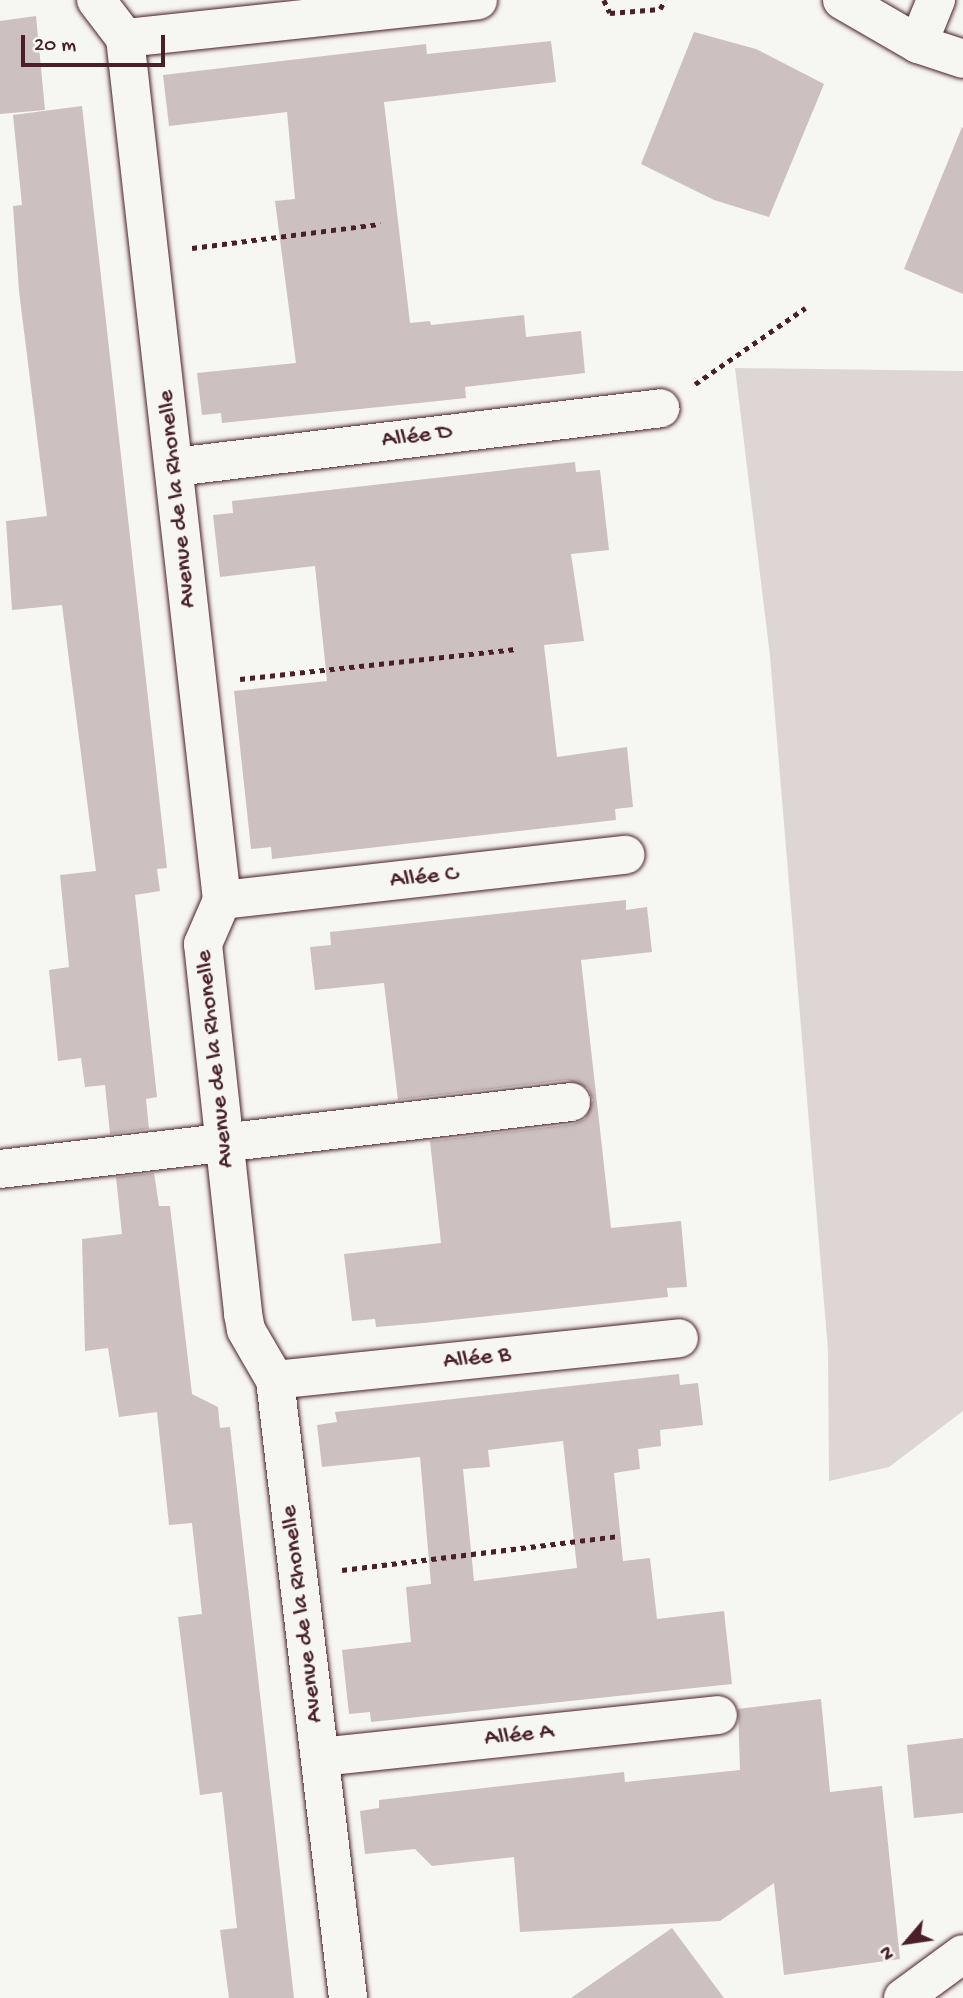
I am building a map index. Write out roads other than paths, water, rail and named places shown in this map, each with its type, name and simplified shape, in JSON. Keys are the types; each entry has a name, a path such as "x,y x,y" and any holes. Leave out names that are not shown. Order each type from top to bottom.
{"street":[{"path":"96,0 125,38 478,0"},
{"path":"842,0 918,44 963,59"},
{"path":"918,44 936,0"},
{"name":"Avenue de la Rhonelle","path":"125,38 222,900 203,944 224,1143 246,1330 275,1380 348,1998"},
{"name":"Allée D","path":"175,467 660,408"},
{"name":"Allée C","path":"222,900 626,855"},
{"path":"0,1169 571,1102"},
{"name":"Allée B","path":"275,1380 679,1338"},
{"name":"Allée A","path":"320,1757 718,1715"},
{"path":"903,1998 963,1954"}]}
